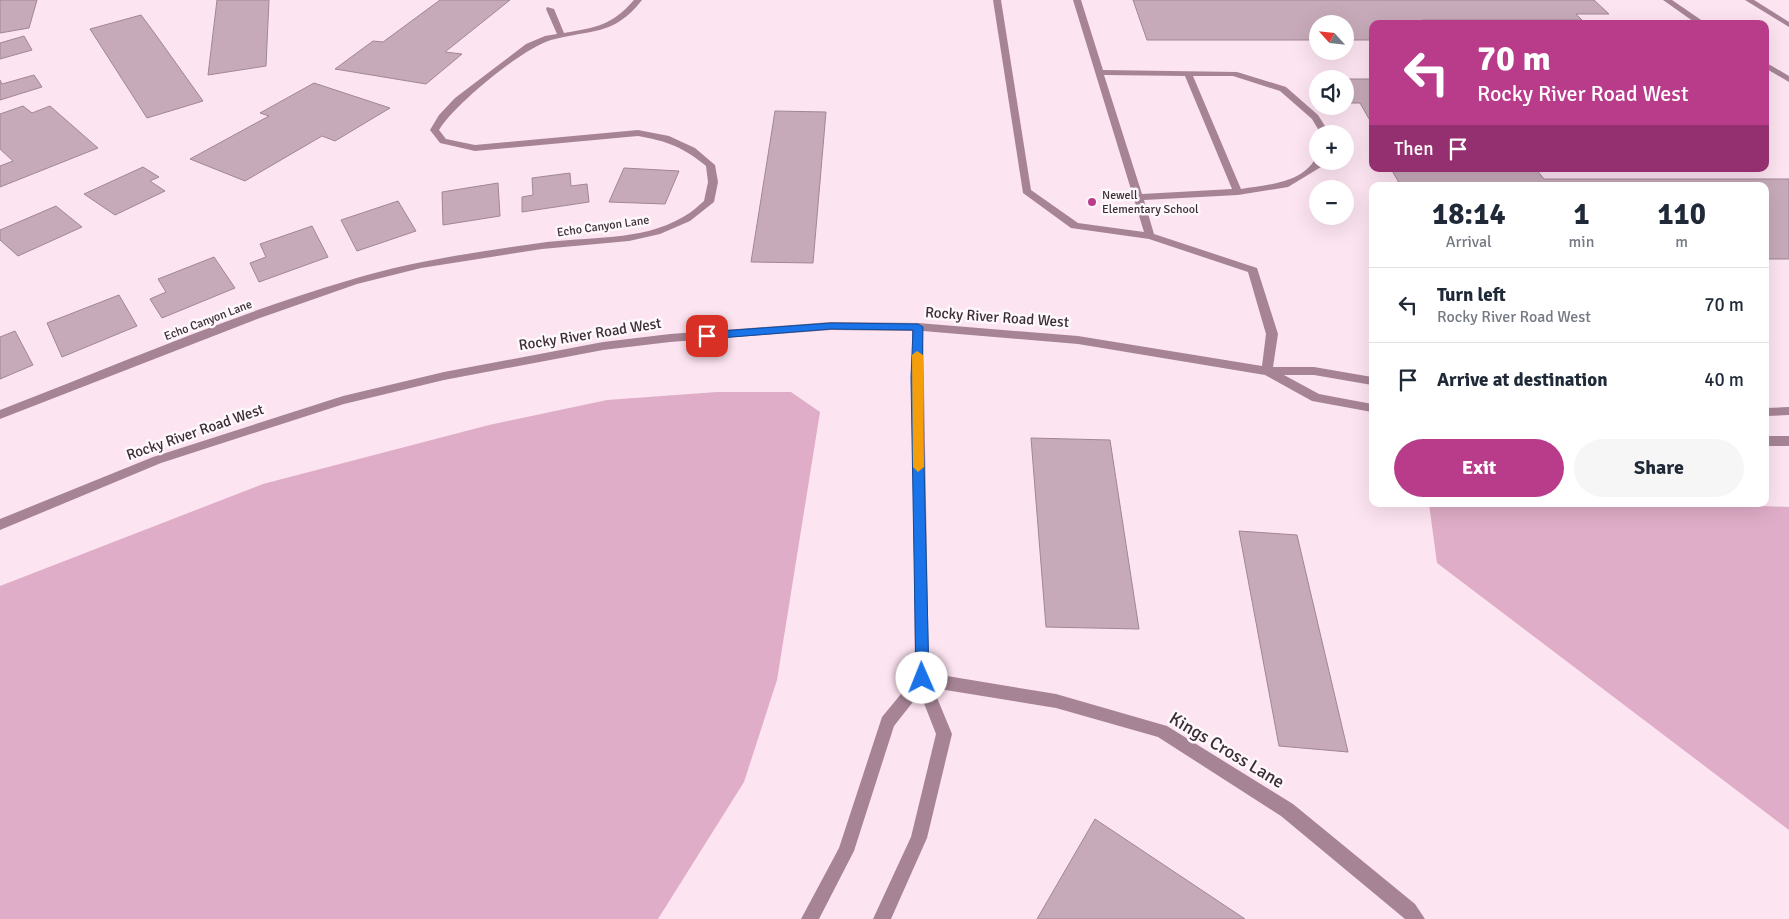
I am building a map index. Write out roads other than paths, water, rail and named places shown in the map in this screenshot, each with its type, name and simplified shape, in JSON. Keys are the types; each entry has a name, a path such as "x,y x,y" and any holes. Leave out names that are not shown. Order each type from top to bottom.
{"street":[{"name":"Echo Canyon Lane","path":"0,414 256,314 388,272 542,246 629,238 660,231 687,219 709,202 713,182 710,165 692,150 666,138 638,133 475,148 443,141 434,130 442,116 458,100 529,46 537,41 603,28 614,23 638,0"},
{"path":"996,0 1026,191 1075,226 1150,236 1253,270 1272,334 1267,371"},
{"path":"1077,0 1150,236"},
{"path":"1667,0 1697,20"},
{"path":"1749,0 1789,25"},
{"path":"550,9 562,36"},
{"path":"1769,67 1789,80"},
{"path":"1100,72 1234,74 1283,89 1315,117 1320,125"},
{"path":"1188,73 1238,192"},
{"path":"1138,197 1238,192 1288,184 1311,170"},
{"name":"Rocky River Road West","path":"0,525 157,460 343,400 444,376 604,346 670,338 831,326 918,327 1078,340 1267,371 1314,371 1369,380"},
{"path":"882,919 919,838 944,734 922,678 917,377 918,327"},
{"name":"Rocky River Road West","path":"1267,371 1316,398 1369,407"},
{"path":"1769,412 1789,411"},
{"path":"1769,441 1789,441"},
{"path":"810,919 846,851 887,722 922,678"},
{"name":"Kings Cross Lane","path":"922,678 1056,701 1162,731 1287,810 1408,910 1416,919"}],"place":[{"name":"Newell Elementary School","path":"1092,202"}]}
